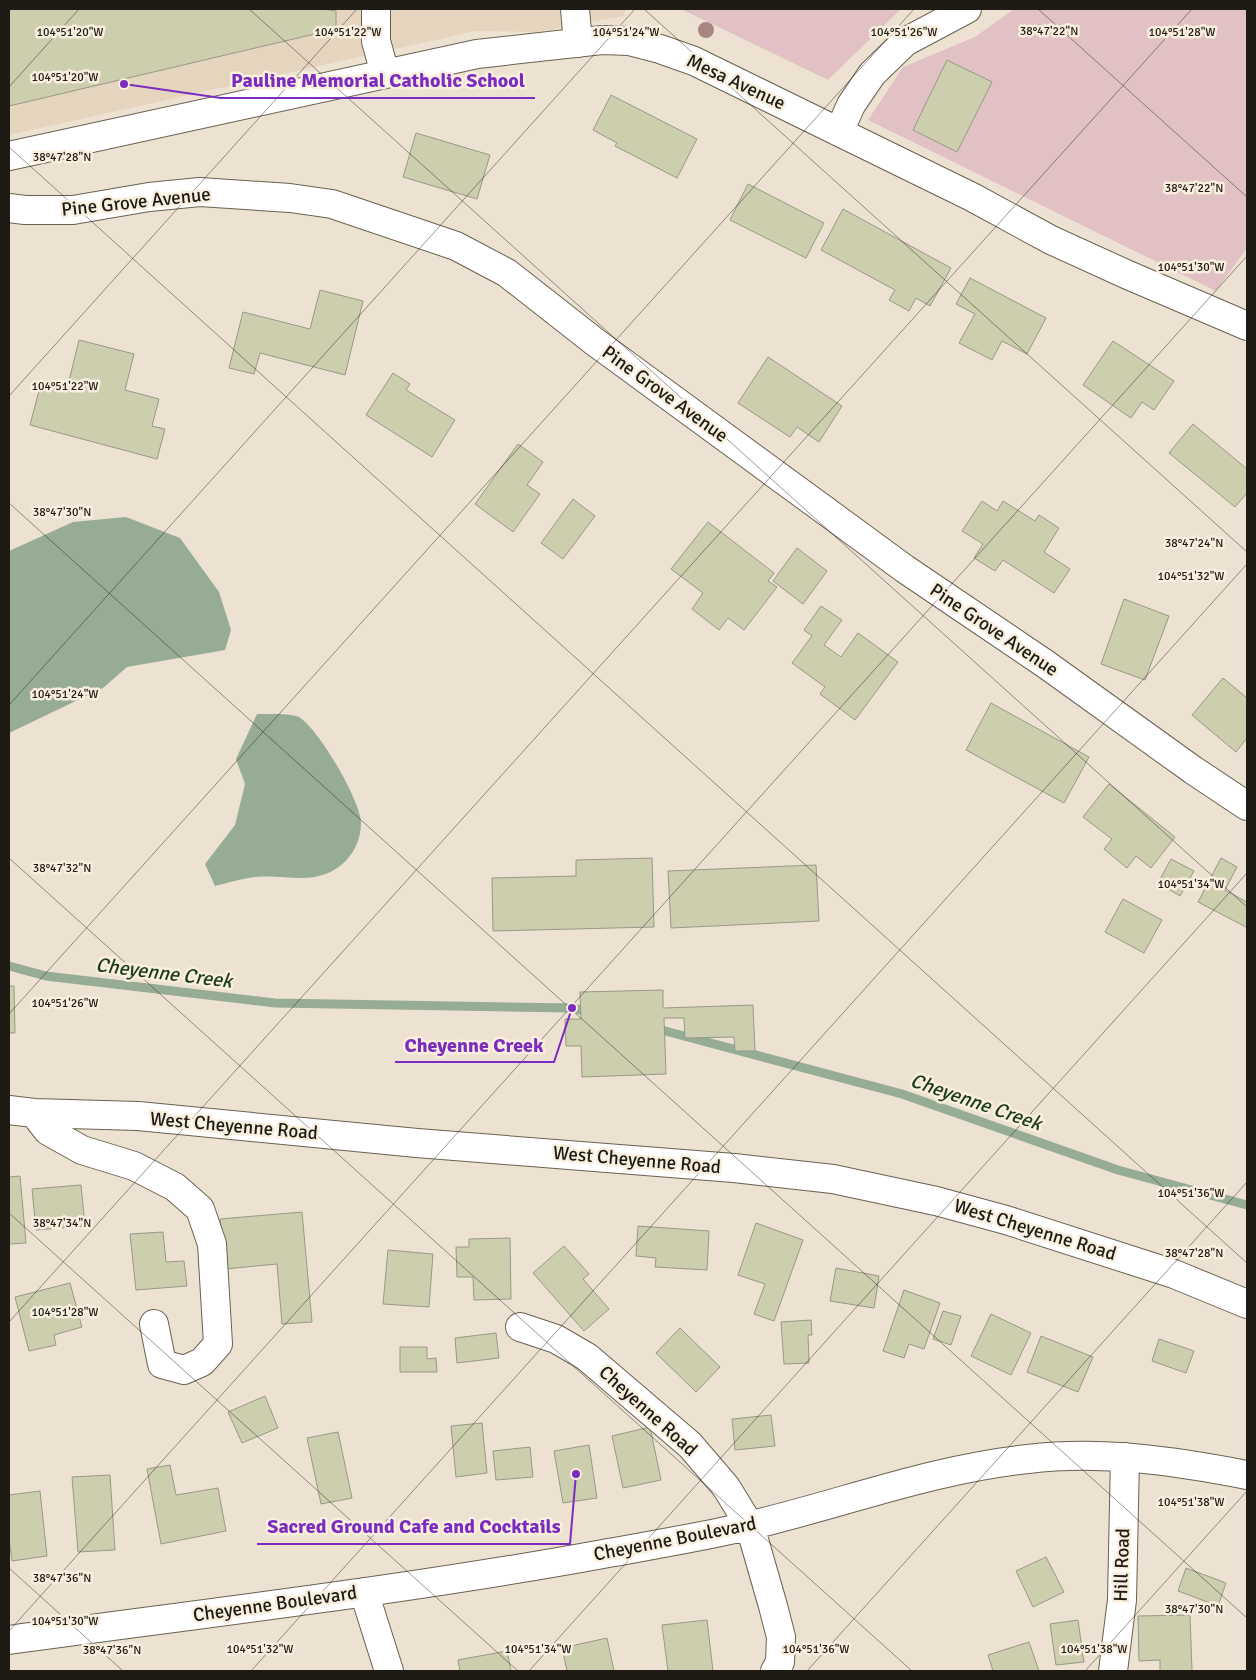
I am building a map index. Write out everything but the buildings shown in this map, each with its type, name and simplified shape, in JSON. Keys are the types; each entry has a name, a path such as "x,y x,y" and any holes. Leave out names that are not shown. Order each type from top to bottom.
{"street":[{"path":"376,9 376,41 385,74"},
{"path":"575,9 578,43"},
{"path":"839,132 850,105 872,74 905,42 967,9"},
{"name":"Mesa Avenue","path":"9,156 477,54 602,40 629,41 694,61 972,197 1051,240 1128,276 1244,317"},
{"name":"Pine Grove Avenue","path":"9,208 73,210 149,197 200,192 290,198 332,204 456,246 508,273 595,342 905,568 1247,806"},
{"path":"21,1111 48,1131 82,1150 134,1166 175,1188 200,1209 212,1244 218,1344 202,1362 184,1370 162,1364 154,1324"},
{"name":"West Cheyenne Road","path":"21,1111 138,1116 416,1143 734,1168 833,1179 936,1201 1006,1220 1174,1274 1247,1304"},
{"name":"Cheyenne Road","path":"520,1328 556,1339 587,1357 690,1445 726,1487 750,1526 781,1637 780,1662 775,1671"},
{"name":"Cheyenne Boulevard","path":"9,1640 364,1592 600,1555 750,1526 935,1475 981,1465 1031,1458 1125,1457 1191,1464 1247,1475"},
{"name":"Hill Road","path":"1113,1671 1122,1600 1125,1457"},
{"path":"364,1592 389,1671"}],"shaded area":[{"path":"9,9 626,9 623,16 536,32 476,31 9,135"},
{"path":"681,9 901,9 828,80"},
{"path":"1014,9 1247,9 1247,248 1216,291 868,120 903,67 975,37"},
{"path":"126,517 180,538 219,592 231,630 225,650 127,667 103,688 9,733 9,551 73,522"},
{"path":"257,714 279,714 299,717 317,735 337,766 354,799 361,823 360,835 345,862 320,876 300,878 256,877 215,886 205,864 235,825 245,784 236,759"}],"waterway":[{"name":"Cheyenne Creek","path":"9,966 46,976 275,1003 572,1008 590,1012"},
{"name":"Cheyenne Creek","path":"654,1028 902,1094 1118,1170 1247,1205"}],"place":[{"name":"Pauline Memorial Catholic School","path":"124,84"},
{"name":"Cheyenne Creek","path":"572,1008"},
{"name":"Sacred Ground Cafe and Cocktails","path":"576,1474"}]}
